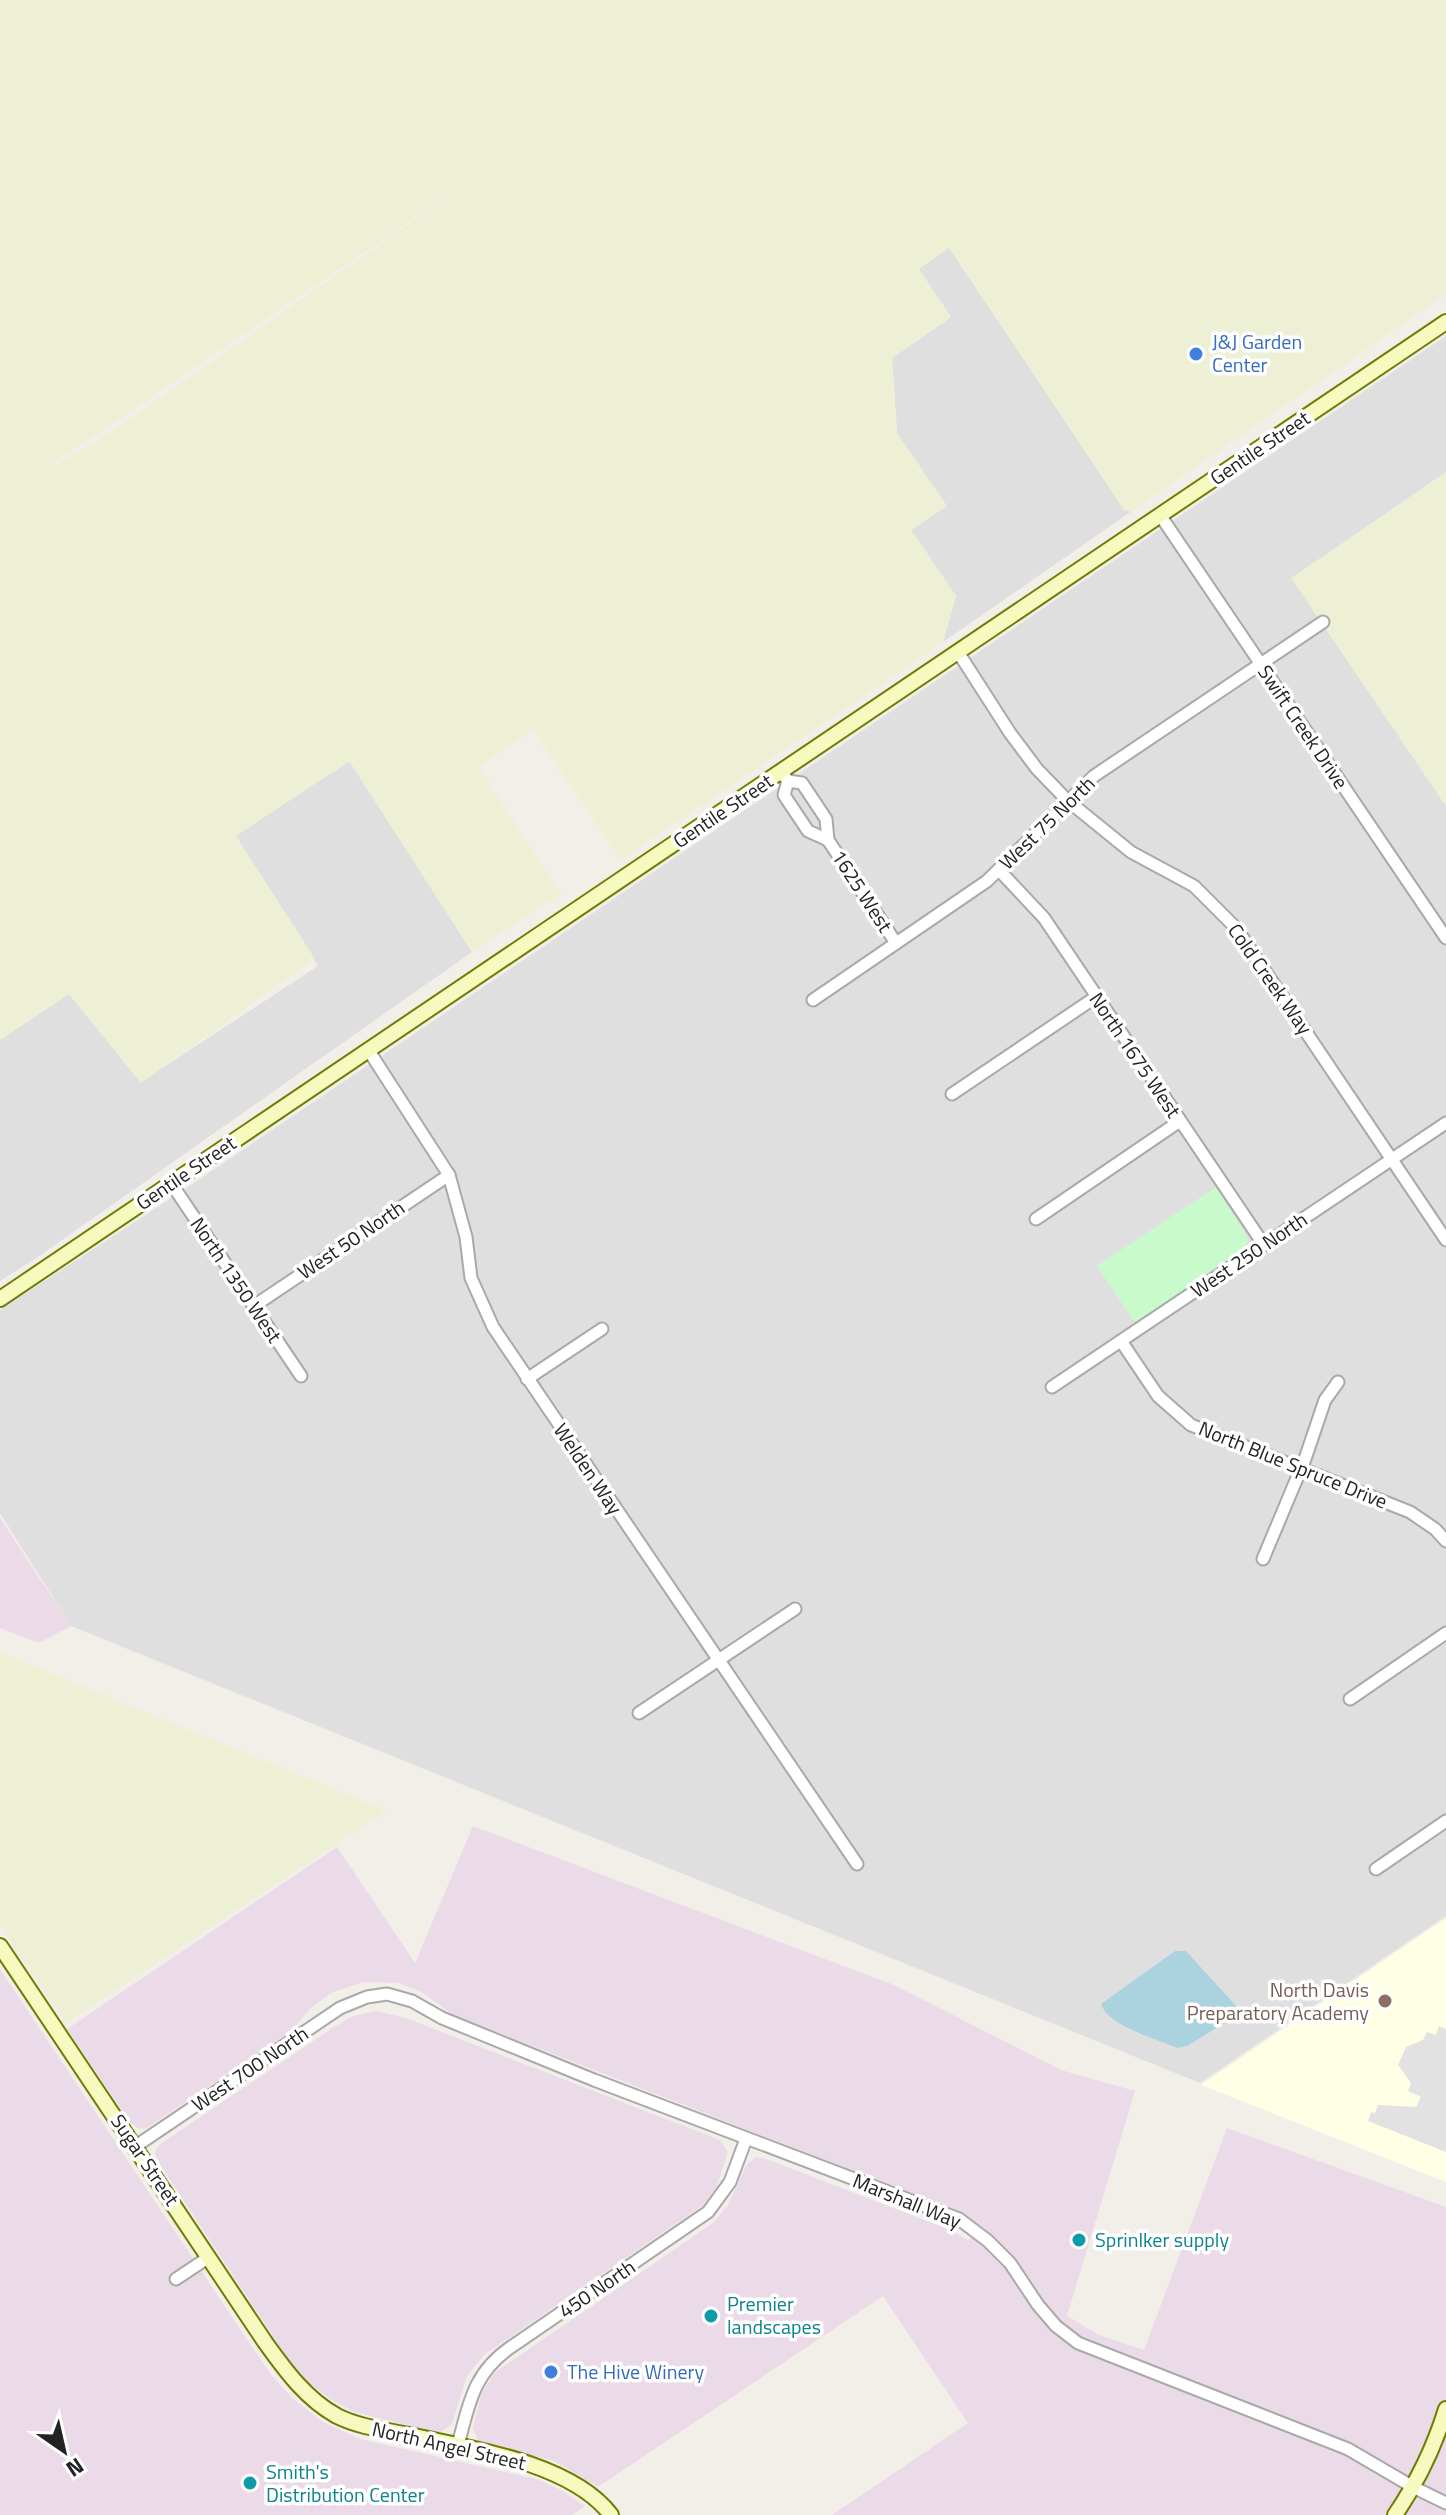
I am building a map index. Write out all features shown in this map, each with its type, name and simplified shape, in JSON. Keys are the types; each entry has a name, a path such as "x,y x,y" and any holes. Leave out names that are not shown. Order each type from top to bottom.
{"main road":[{"name":"Gentile Street","path":"0,1299 784,776 958,652 1446,322"},
{"name":"Sugar Street","path":"0,1946 289,2375"},
{"name":"North Angel Street","path":"289,2375 314,2400 338,2416 365,2426 458,2445 559,2474 600,2500 611,2515"},
{"path":"1395,2515 1436,2442 1446,2409"}],"street":[{"name":"Swift Creek Drive","path":"1160,515 1446,938"},
{"name":"West 75 North","path":"813,1000 999,870 1094,776 1323,622"},
{"name":"Cold Creek Way","path":"958,652 1010,733 1037,769 1067,800 1131,852 1194,886 1236,928 1446,1240"},
{"name":"1625 West","path":"828,840 808,831 784,795 784,776 802,783 826,819 828,840 896,943"},
{"name":"North 1675 West","path":"999,870 1044,918 1264,1245"},
{"path":"952,1094 1096,997"},
{"name":"Welden Way","path":"369,1051 449,1175 466,1237 471,1278 493,1327 857,1864"},
{"path":"1036,1219 1180,1121"},
{"name":"West 250 North","path":"1052,1387 1446,1123"},
{"name":"West 50 North","path":"254,1306 449,1175"},
{"name":"North 1350 West","path":"171,1183 301,1376"},
{"path":"527,1379 602,1329"},
{"name":"North Blue Spruce Drive","path":"1121,1341 1158,1396 1191,1425 1410,1512 1435,1529 1446,1541"},
{"path":"1263,1559 1301,1469 1325,1400 1338,1382"},
{"path":"639,1713 795,1609"},
{"path":"1350,1699 1446,1633"},
{"path":"1376,1869 1446,1821"},
{"name":"Marshall Way","path":"367,1997 387,1994 412,2001 442,2018 746,2139 959,2219 1010,2263 1038,2305 1056,2326 1078,2343 1348,2449 1446,2503"},
{"name":"West 700 North","path":"136,2146 340,2008 367,1997"},
{"name":"450 North","path":"458,2445 473,2390 491,2363 708,2212 730,2182 746,2139"},
{"path":"176,2279 209,2257"}],"shaded area":[{"path":"4,0 1446,0 1446,294 1132,511 1124,510 949,248 919,269 951,317 892,358 897,433 947,506 911,530 956,596 943,642 621,860 533,730 479,767 561,894 472,952 349,761 236,836 315,959 141,1083 69,994 0,1040 0,3","holes":["495,164 113,431 29,480"]},
{"path":"949,247 1132,511 943,642 956,596 911,530 946,506 897,433 892,358 951,317 918,269"},
{"path":"1446,336 1446,472 1292,578 1446,806 1446,1916 1200,2083 71,1626 0,1513 0,1310 176,1195"},
{"path":"1446,473 1446,806 1291,578"},
{"path":"350,761 472,952 0,1281 0,1040 69,994 141,1082 318,966 233,837"},
{"path":"0,1518 71,1626 39,1643 0,1628"},
{"path":"0,1652 387,1811 66,2023 0,1926"},
{"path":"473,1826 894,1985 1061,2070 1135,2091 1067,2316 1099,2335 1144,2350 1227,2128 1446,2207 1446,2515 832,2515 968,2423 883,2296 598,2487 554,2461 478,2440 473,2428 481,2395 494,2373 713,2223 728,2205 747,2164 756,2157 950,2230 968,2240 985,2228 943,2206 453,2015 423,1993 399,1983 363,1982 331,1993 311,2008 288,2034 145,2129 130,2122 67,2029 337,1847 415,1963"},
{"name":"North Davis Preparatory Academy","path":"1446,1918 1446,2182 1201,2085"},
{"path":"0,1969 248,2341 292,2398 323,2422 360,2439 537,2479 585,2506 572,2515 0,2515"},
{"path":"376,2011 406,2018 720,2140 728,2152 717,2186 703,2205 484,2355 467,2376 452,2424 439,2433 354,2412 307,2382 292,2365 155,2157 156,2149 162,2143 334,2027 353,2016"},
{"path":"1439,2026 1446,2029 1446,2152 1368,2121 1378,2105 1416,2107 1421,2097 1408,2091 1411,2083 1398,2065 1406,2047 1423,2040 1427,2032 1436,2035"}],"green space":[{"path":"1216,1187 1248,1238 1246,1248 1135,1323 1097,1266"}],"water":[{"path":"1175,1951 1186,1951 1236,2006 1236,2016 1187,2046 1177,2048 1123,2025 1105,2012 1101,2004"}],"place":[{"name":"J&J Garden Center","path":"1196,354"},
{"name":"North Davis Preparatory Academy","path":"1385,2001"},
{"name":"Sprinlker supply","path":"1079,2240"},
{"name":"Premier landscapes","path":"711,2316"},
{"name":"The Hive Winery","path":"551,2372"},
{"name":"Smith's Distribution Center","path":"250,2483"}]}
